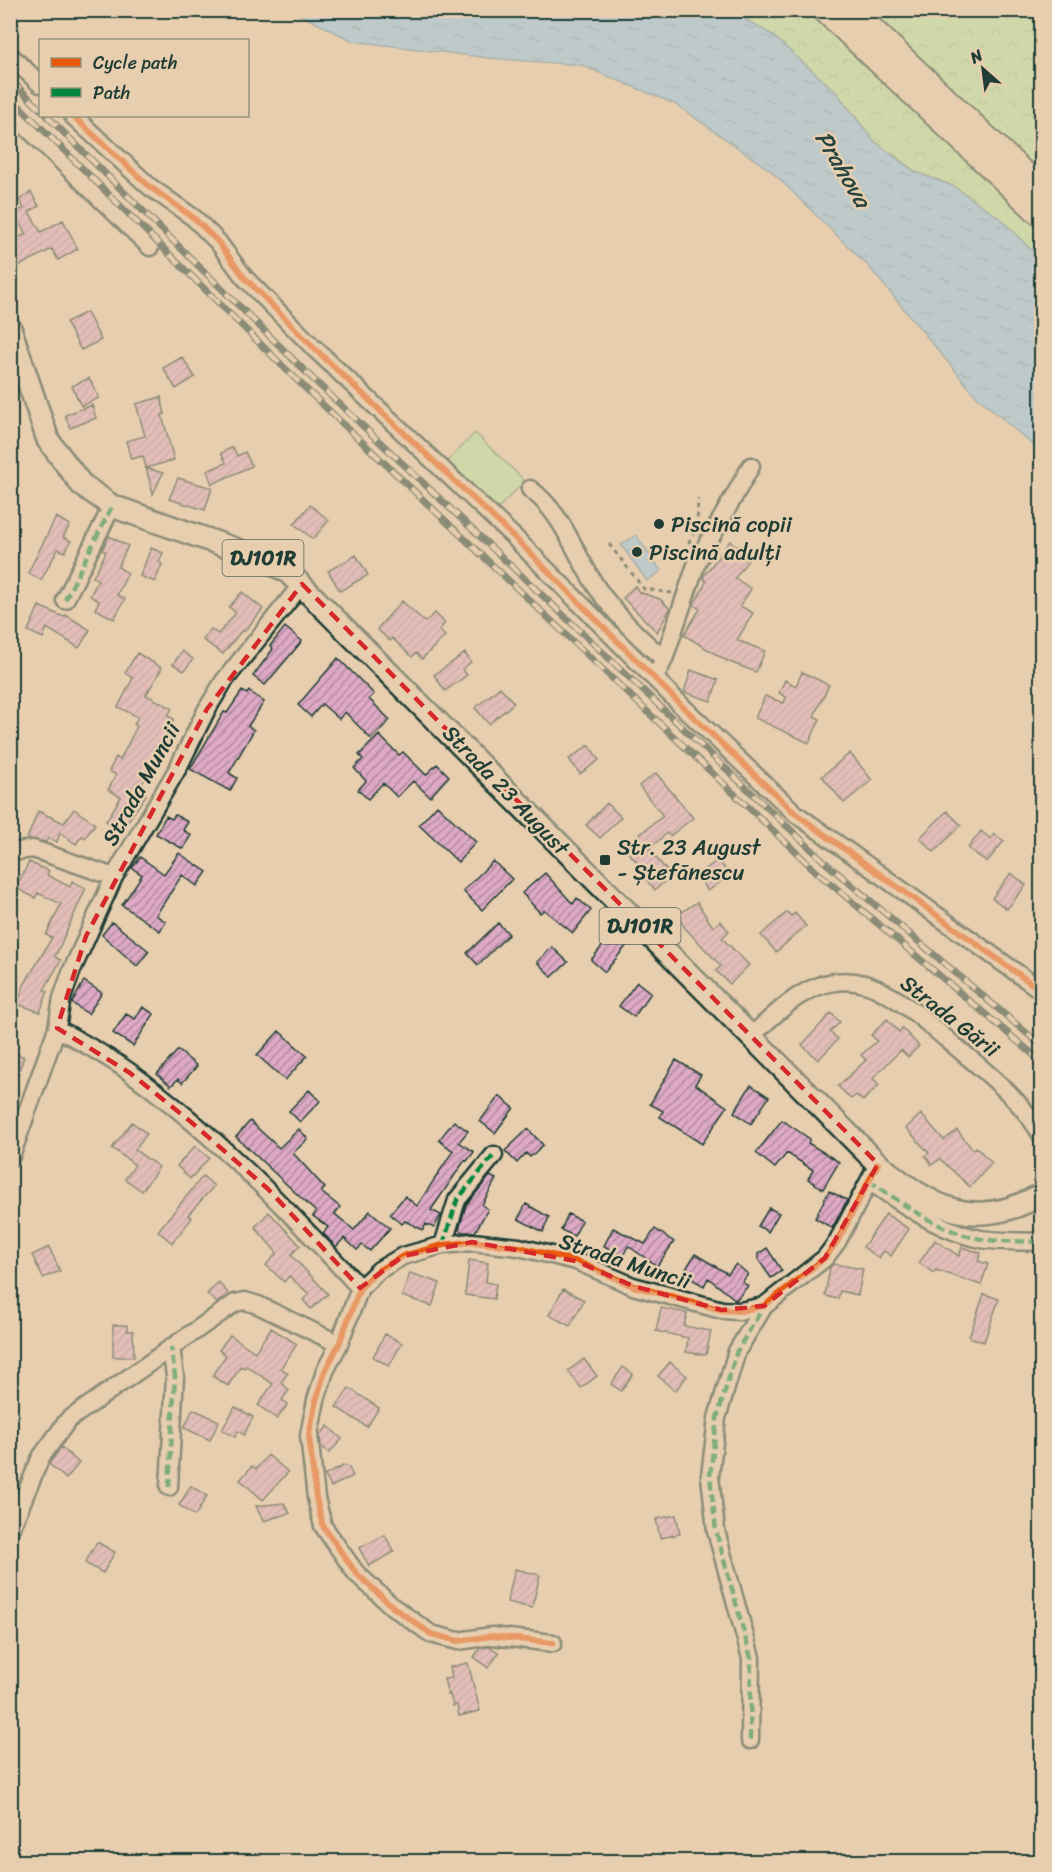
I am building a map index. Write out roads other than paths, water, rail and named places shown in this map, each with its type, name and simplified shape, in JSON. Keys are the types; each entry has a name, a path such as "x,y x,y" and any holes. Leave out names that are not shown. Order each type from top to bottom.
{"highway":[{"path":"825,10 1041,215"},
{"path":"851,10 1041,191"}],"main road":[{"name":"Strada 23 August","path":"11,331 48,440 81,484 112,506 266,560 288,572 302,584 751,1036 874,1172 951,1210 995,1213 1018,1207 1041,1194"}],"street":[{"path":"10,55 39,83"},
{"path":"10,111 150,247"},
{"path":"74,117 150,187 194,218 218,242 244,277 314,348 515,538 796,814 1041,992"},
{"path":"655,678 697,562 751,466"},
{"path":"530,489 544,500 556,515 596,586 616,614 663,659"},
{"path":"65,600 112,506"},
{"name":"Strada Muncii","path":"10,1159 57,1028 62,998 72,970 114,877 178,768 207,709 224,681 302,584"},
{"path":"10,852 33,849 114,877"},
{"name":"Strada Gării","path":"751,1036 779,1011 811,989 832,982 858,982 888,994 951,1043 1021,1105 1041,1136"},
{"path":"57,1028 130,1073 191,1122 268,1189 360,1288"},
{"path":"443,1245 458,1200 494,1155"},
{"path":"874,1172 922,1217 950,1230 981,1239 1041,1242"},
{"name":"Strada Muncii","path":"750,1740 751,1659 716,1531 710,1476 717,1418 736,1351 764,1306 825,1258 837,1242 874,1172"},
{"name":"Strada Muncii","path":"553,1643 492,1636 458,1641 431,1634 393,1607 343,1557 323,1526 316,1498 309,1435 325,1371 339,1344 360,1288 379,1270 403,1256 443,1245 472,1242 519,1247 576,1261 633,1286 722,1310 740,1311 764,1306"},
{"path":"10,1531 41,1457 68,1420 235,1303 245,1301 339,1344"},
{"path":"169,1487 175,1376 171,1347"}],"water":[{"name":"Prahova","path":"729,10 771,34 836,92 873,140 915,172 953,186 1001,219 1041,260 1041,452 976,396 869,267 771,171 675,104 581,65 489,58 353,41 292,11"},
{"path":"636,535 661,571 647,581 621,545"}],"railway":[{"path":"10,79 39,108"},
{"path":"10,97 304,387 818,873 1042,1062"},
{"path":"48,117 312,378 827,864 1042,1046"}],"place":[{"name":"Piscină copii","path":"659,524"},
{"name":"Piscină adulți","path":"637,552"},
{"name":"Str. 23 August - Ștefănescu","path":"605,860"}]}
